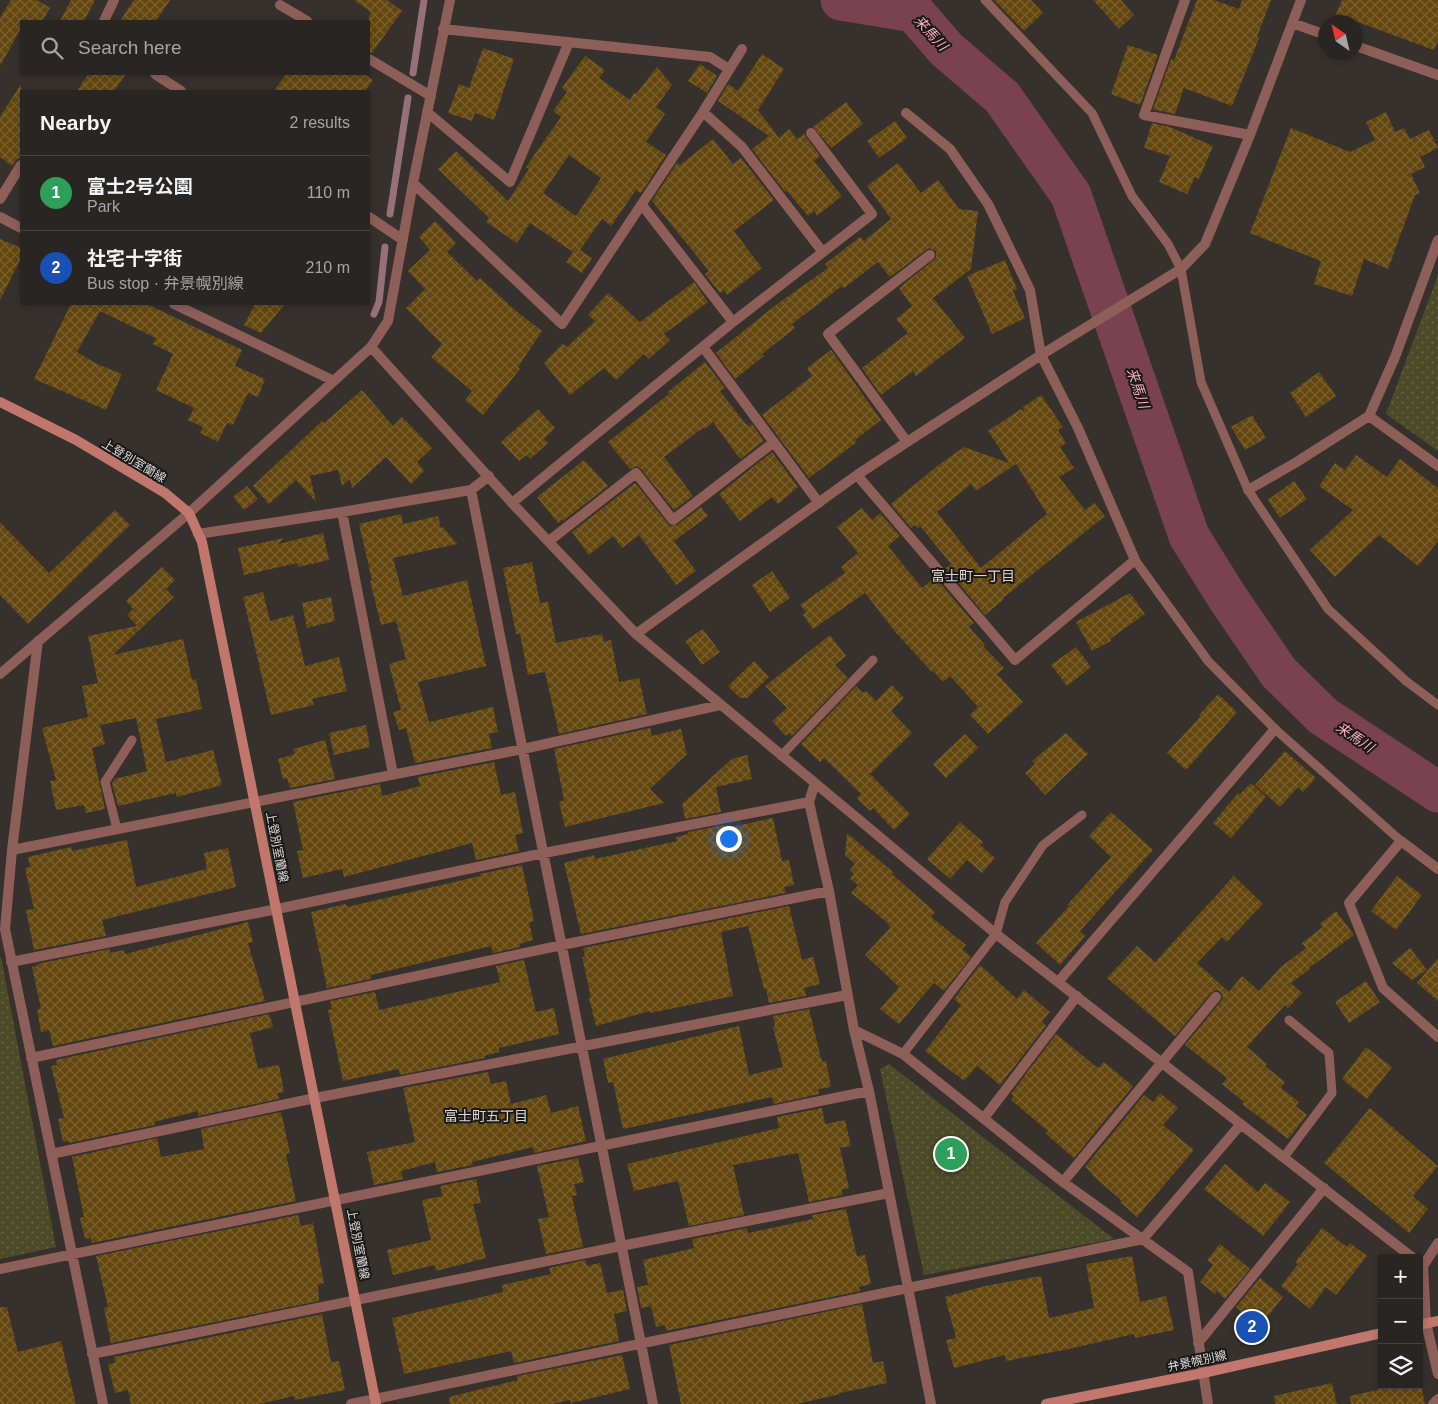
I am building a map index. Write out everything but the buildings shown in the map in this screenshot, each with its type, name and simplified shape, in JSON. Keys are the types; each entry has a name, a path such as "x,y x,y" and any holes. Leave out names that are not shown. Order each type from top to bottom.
{"main road":[{"name":"上登別室蘭線","path":"0,402 76,440 164,493 189,513 202,542 376,1401"},
{"path":"1423,1324 1438,1321"},
{"name":"弁景幌別線","path":"1046,1404 1202,1373 1378,1334"}],"street":[{"path":"104,20 114,0"},
{"path":"0,674 189,513 371,347 388,321 413,183 450,0"},
{"path":"1185,0 1144,115 1250,135"},
{"path":"636,634 857,475 1041,354 1181,269 1205,244 1250,135 1301,0"},
{"path":"280,5 305,20"},
{"path":"1292,23 1318,32"},
{"path":"443,29 710,57 730,68"},
{"path":"427,112 510,182 569,42"},
{"path":"1363,48 1438,75"},
{"path":"413,183 562,324 703,112 742,49"},
{"path":"370,60 431,96"},
{"path":"157,75 179,90"},
{"path":"703,112 742,147 822,251"},
{"path":"857,475 1015,660 1135,560 1078,428 1041,354 1030,290 988,204 950,149 906,113"},
{"path":"512,503 733,322 872,214 811,133"},
{"path":"0,199 20,167"},
{"path":"642,205 733,322"},
{"path":"0,217 20,227"},
{"path":"370,218 403,240"},
{"path":"1248,490 1296,463 1369,416 1395,357 1438,240"},
{"path":"907,442 828,334 930,255"},
{"path":"176,305 334,381"},
{"path":"371,347 512,503 636,634 996,934 1408,1254"},
{"path":"703,347 819,503"},
{"path":"1369,416 1438,466"},
{"path":"549,541 636,473 673,520 774,442"},
{"path":"198,534 470,490 489,476"},
{"path":"470,490 653,1404"},
{"path":"342,512 393,774"},
{"path":"38,641 12,850 5,929 102,1404"},
{"path":"12,850 523,749 720,705"},
{"path":"1058,982 1275,729"},
{"path":"815,783 809,802 829,891 847,995 869,1090 931,1404"},
{"path":"11,962 544,853 809,802"},
{"path":"1438,869 1401,841 1350,903 1383,988 1438,1037"},
{"path":"31,1058 562,945 829,891"},
{"path":"51,1154 315,1098 847,995"},
{"path":"984,1118 1077,996"},
{"path":"1063,1182 1216,997"},
{"path":"854,1030 903,1054 1063,1182 1188,1272 1208,1404"},
{"path":"0,1269 869,1090"},
{"path":"351,1404 376,1401 907,1287 1143,1239 1241,1124"},
{"path":"1198,1342 1324,1188"},
{"path":"92,1354 889,1193"},
{"path":"1423,1262 1438,1243"},
{"path":"1423,1324 1438,1374"},
{"path":"1433,1404 1438,1399"}],"lane":[{"path":"984,0 1092,113 1132,196 1168,244 1181,269 1201,382 1248,490 1328,609 1406,681 1438,705"},
{"path":"1135,560 1208,661 1275,729 1401,841"},
{"path":"781,756 873,660"},
{"path":"117,829 106,782 132,740"},
{"path":"903,1054 996,934 1005,902 1043,845 1082,815"},
{"path":"1284,1157 1332,1093 1329,1053 1289,1020"}],"shaded area":[{"path":"1438,275 1438,451 1386,414"},
{"path":"0,958 56,1247 0,1259"},
{"path":"889,1064 1114,1239 924,1275 880,1069"}],"waterway":[{"path":"413,73 424,0"},
{"name":"来馬川","path":"841,0 914,12 947,50 1002,97 1071,195 1189,536 1227,597 1279,673 1323,716 1438,792"},
{"path":"390,214 408,98"},
{"path":"374,314 379,302 385,247"}],"place":[{"name":"富士2号公園","path":"951,1154"},
{"name":"社宅十字街","path":"1252,1327"}],"district":[{"name":"富士町一丁目","path":"973,576"},
{"name":"富士町五丁目","path":"486,1116"}]}
